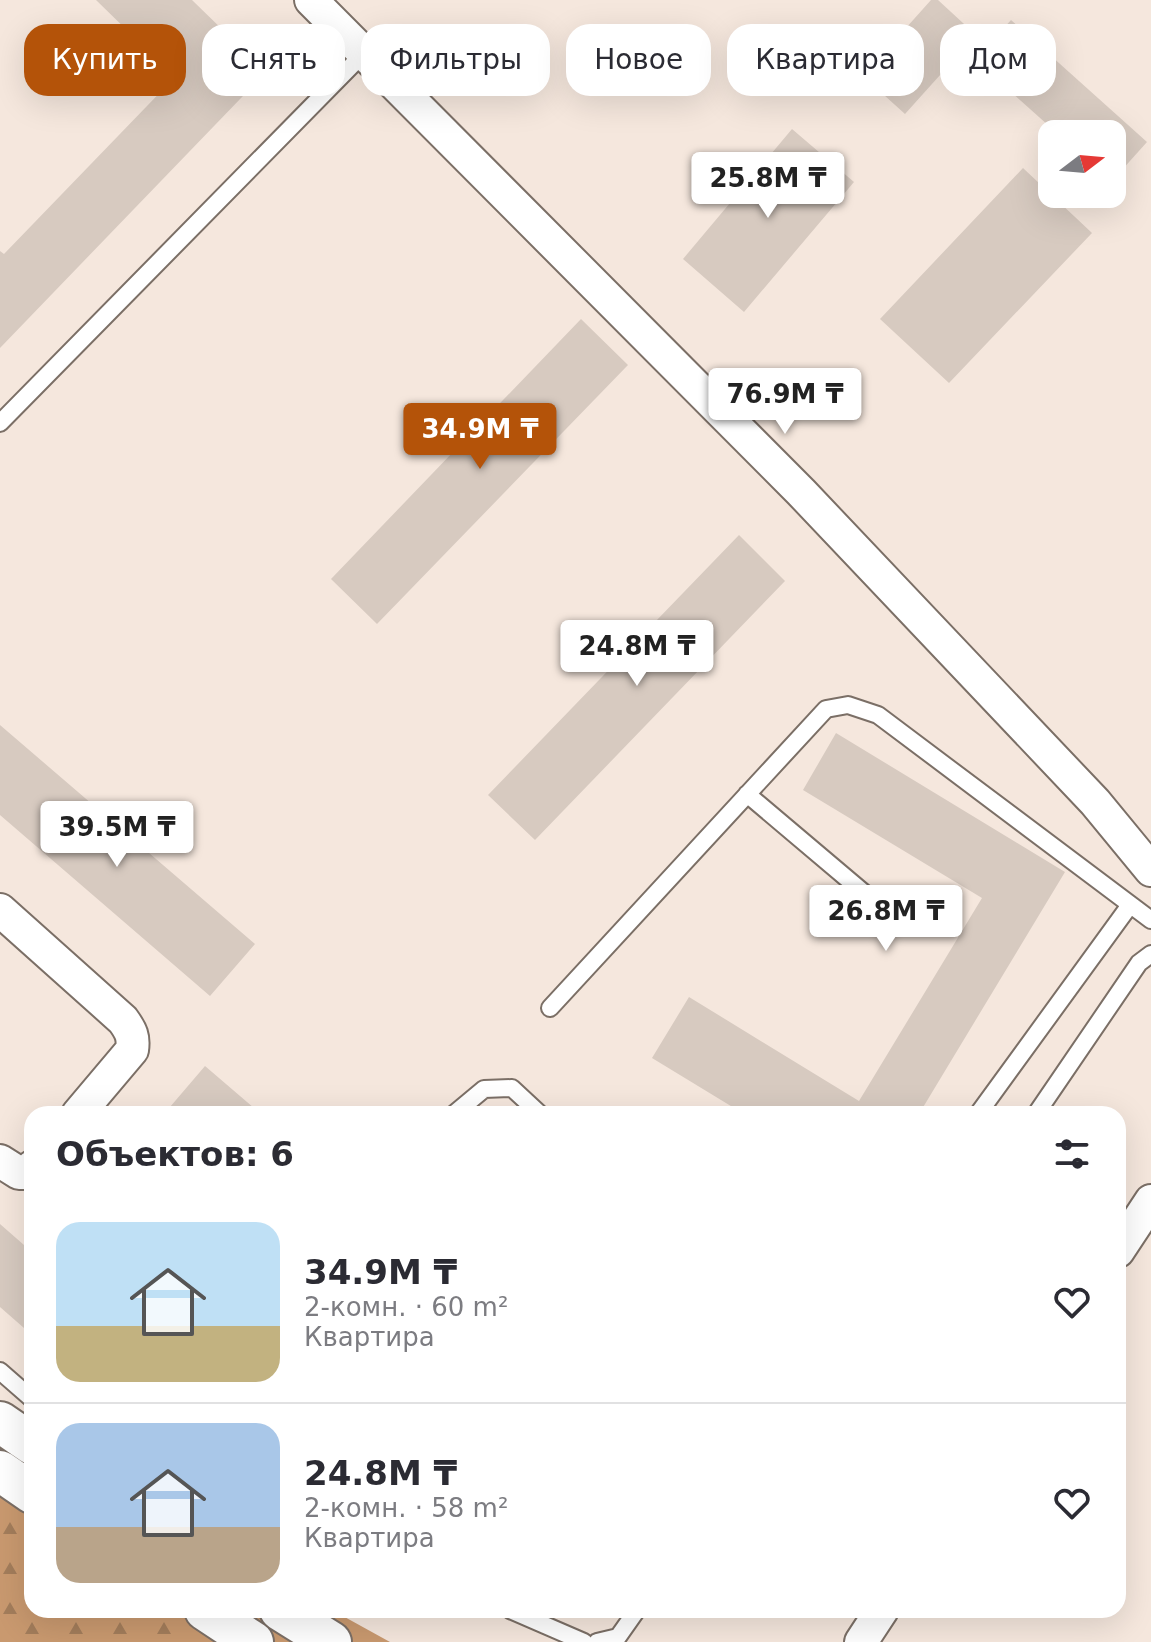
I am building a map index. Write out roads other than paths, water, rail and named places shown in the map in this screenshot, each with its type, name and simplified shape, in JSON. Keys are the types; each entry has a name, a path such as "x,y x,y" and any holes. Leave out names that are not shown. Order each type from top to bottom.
{"street":[{"path":"311,0 361,50"},
{"path":"407,96 812,503 1095,802 1151,870"},
{"path":"0,910 131,1030 132,1050 85,1106"},
{"path":"0,1161 24,1173"},
{"path":"1126,1239 1151,1201"},
{"path":"0,1422 24,1438"},
{"path":"0,1471 24,1488"},
{"path":"217,1618 253,1642"},
{"path":"293,1618 331,1642"},
{"path":"861,1642 877,1618"}],"lane":[{"path":"0,423 361,56"},
{"path":"550,1008 826,709 848,705 878,715 1151,920"},
{"path":"747,794 902,925"},
{"path":"984,1106 1130,905"},
{"path":"1041,1106 1139,963 1151,954"},
{"path":"464,1106 484,1089 512,1088 531,1106"},
{"path":"0,1371 24,1392"},
{"path":"528,1618 584,1642"},
{"path":"597,1642 618,1637 631,1618"}]}
